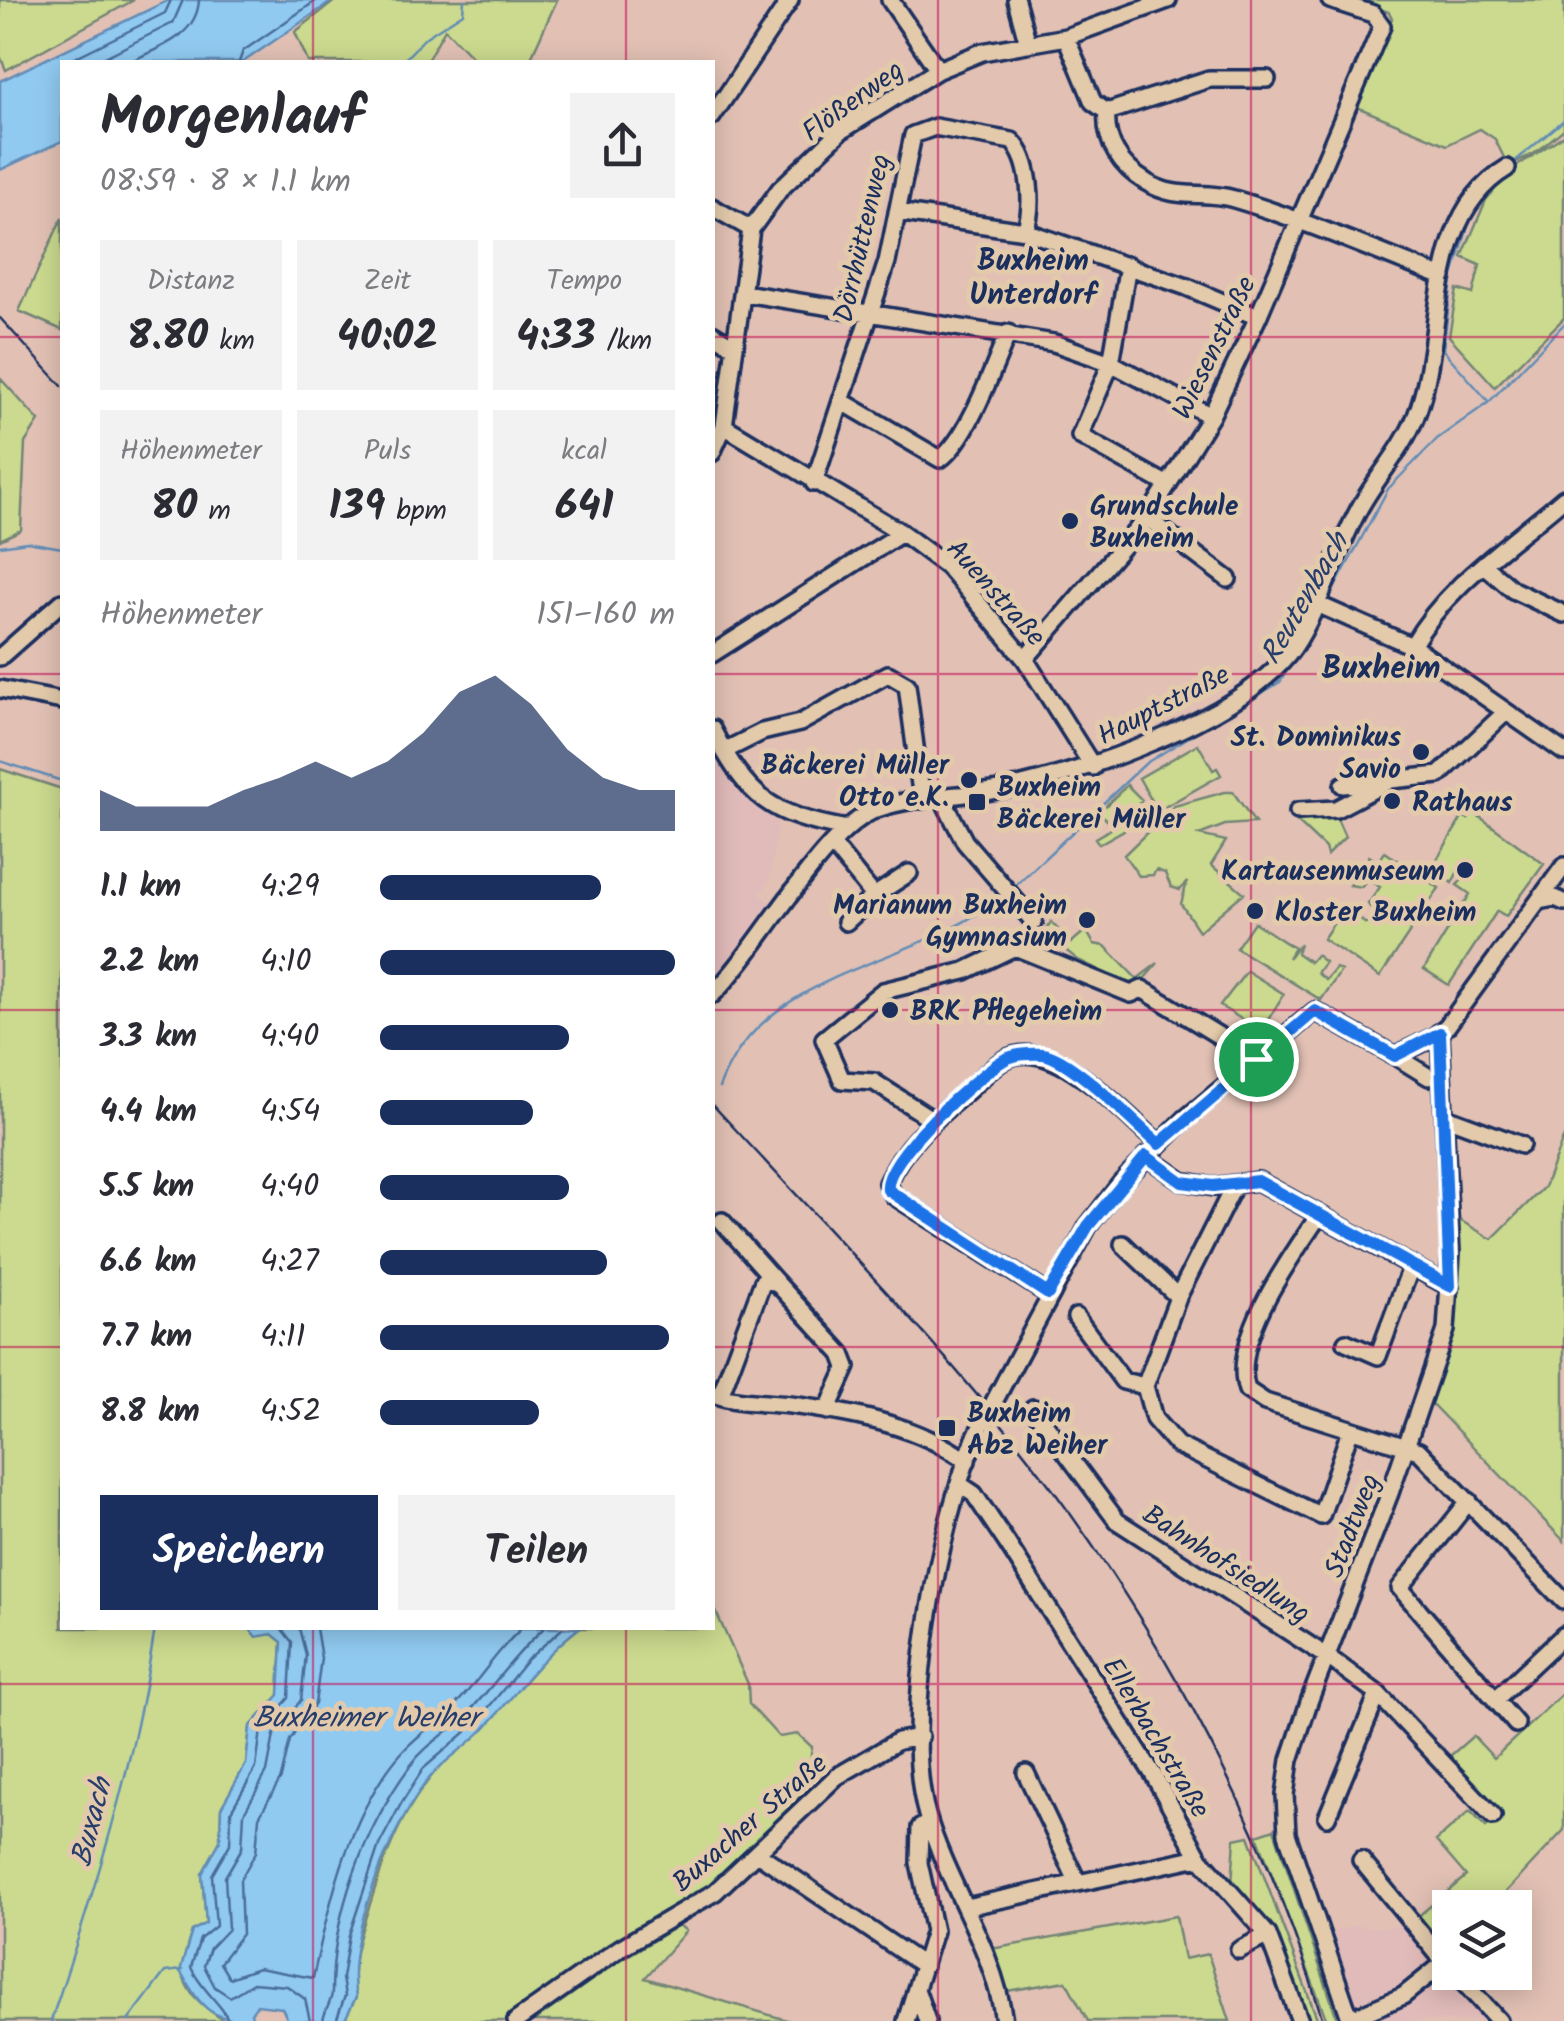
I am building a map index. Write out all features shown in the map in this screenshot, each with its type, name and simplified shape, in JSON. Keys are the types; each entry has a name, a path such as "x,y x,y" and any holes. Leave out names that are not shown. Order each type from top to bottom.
{"street":[{"path":"715,113 790,0"},
{"path":"890,0 938,70"},
{"path":"1016,0 1028,44"},
{"name":"Flößerweg","path":"715,446 724,426 751,229 780,188 841,132 938,70 982,52 1066,37 1168,0"},
{"name":"Wiesenstraße","path":"1025,659 1146,518 1210,416 1258,317 1360,83 1380,20 1366,10 1330,0"},
{"path":"1066,37 1093,102 1107,112"},
{"path":"1107,112 1209,79 1268,79"},
{"path":"1107,112 1106,129 1115,151 1148,184 1177,196 1233,198 1443,276"},
{"name":"Dörrhüttenweg","path":"814,482 872,312 898,212 908,143 916,131 935,128 1012,140 1024,160 1029,205 1025,231"},
{"name":"Hauptstraße","path":"715,991 832,844 876,810 1002,789 1093,767 1206,714 1260,682 1292,650 1323,606 1324,578 1358,511 1416,416 1427,382 1443,276 1471,201 1507,168"},
{"path":"715,209 751,229"},
{"path":"898,212 1025,231 1258,317"},
{"path":"1128,266 1111,363 1080,436 1168,485"},
{"path":"744,293 1008,333 1111,363 1210,416"},
{"path":"843,402 940,459 982,392 1008,333"},
{"path":"715,335 735,346"},
{"name":"Auenstraße","path":"724,426 902,532 948,567 1025,659 1093,767"},
{"path":"1412,646 1440,601 1564,498"},
{"path":"1146,518 1228,580"},
{"path":"715,652 902,532"},
{"path":"1486,566 1513,590 1564,614"},
{"path":"0,657 60,604"},
{"path":"1323,606 1412,646 1564,752"},
{"path":"724,750 762,732 800,723 888,674 906,684 922,800"},
{"path":"0,689 60,700"},
{"path":"1343,785 1397,776 1439,775 1506,712"},
{"path":"715,734 762,802 794,818 847,829"},
{"path":"1298,811 1336,809 1397,776"},
{"path":"942,798 964,842 1034,922"},
{"path":"832,844 874,896"},
{"path":"1395,1056 1440,1033 1563,870"},
{"path":"846,922 874,896 909,874"},
{"path":"1539,901 1564,902"},
{"path":"933,1120 874,1082 842,1080 824,1039 883,991 965,971 1015,948 1131,994 1142,989 1256,1059"},
{"path":"1004,2021 997,1984 929,1822 920,1737 933,1592 959,1484 977,1434 1048,1294 1088,1226 1146,1156 1315,1011 1429,1076"},
{"name":"Stadtweg","path":"1350,2020 1288,1834 1290,1760 1407,1447 1446,1330 1450,1286 1440,1033"},
{"path":"1048,1294 894,1196 888,1190 889,1177 933,1120 1005,1060 1043,1054 1069,1068 1159,1144"},
{"path":"1446,1117 1521,1145"},
{"path":"1146,1156 1182,1182 1258,1181 1450,1286"},
{"path":"1235,1184 1178,1297 1145,1386 1154,1419 1177,1444 1321,1516 1350,1431"},
{"path":"1318,1217 1259,1317 1245,1353 1244,1379 1248,1390 1264,1402 1314,1414 1350,1431 1419,1452 1564,1601"},
{"path":"722,1220 842,1354 847,1367 827,1412"},
{"path":"1123,1244 1178,1297"},
{"path":"1346,1342 1378,1356 1411,1268"},
{"path":"776,1282 764,1281 716,1395 827,1412 919,1432 967,1460"},
{"path":"1076,1317 1124,1381 1145,1386"},
{"name":"Bahnhofsiedlung","path":"1033,1408 1117,1521 1328,1657 1378,1694 1493,1816"},
{"name":"Ellerbachstraße","path":"959,1484 974,1494 1007,1543 1153,1774 1200,1857 1268,1935 1300,2021"},
{"path":"1469,1501 1400,1588 1498,1698 1516,1724"},
{"path":"1498,1698 1564,1635"},
{"path":"1327,1816 1378,1694"},
{"name":"Buxacher Straße","path":"516,2021 620,1948 700,1902 836,1777 898,1741 920,1737"},
{"path":"1026,1774 1078,1883"},
{"path":"906,2021 934,1927 921,1876 918,1836 922,1826 929,1822"},
{"path":"757,1853 924,1966"},
{"path":"966,1907 1200,1857"},
{"path":"1361,1860 1432,1947"},
{"path":"1239,1950 1268,1935"},
{"path":"1350,2020 1432,1978"},
{"path":"1470,1990 1499,2021"},
{"path":"917,1992 927,2021"}],"shaded area":[{"path":"715,743 752,801 779,820 769,882 760,894 776,907 715,979"},
{"path":"1407,1923 1432,1951 1432,1990 1466,1990 1494,2021 1358,2021 1328,1934 1354,1925 1384,1928"}],"green space":[{"path":"0,0 134,0 6,70 0,56"},
{"path":"336,0 557,0 530,60 475,60 445,29 427,60 307,60 295,32"},
{"path":"1352,0 1564,0 1564,129 1535,153 1508,166 1495,139 1480,129 1447,145 1357,107 1392,18 1389,12"},
{"path":"1564,135 1564,318 1495,387 1449,336 1457,289 1473,294 1480,265 1462,257 1486,200 1511,170"},
{"path":"60,222 60,329 19,311"},
{"path":"0,378 39,421 25,443 21,530 0,540"},
{"path":"1198,744 1213,770 1217,768 1221,775 1099,844 1095,838 1114,827 1099,812 1127,785 1142,800 1119,824 1154,805 1139,778"},
{"path":"0,769 60,788 60,1630 251,1630 256,1636 272,1634 282,1642 279,1695 250,1727 246,1764 221,1808 220,1841 202,1874 206,1923 192,1931 184,1962 191,1992 224,2021 0,2021"},
{"path":"1233,792 1255,823 1225,825 1199,835 1226,841 1211,865 1244,893 1199,931 1181,904 1187,882 1180,890 1171,887 1165,873 1156,870 1153,875 1139,876 1124,855 1174,806"},
{"path":"1329,801 1345,837 1327,855 1325,848 1288,813 1300,803"},
{"path":"1473,812 1544,864 1506,916 1497,911 1449,985 1424,969 1470,894 1457,885 1472,870 1462,863 1452,883 1431,869 1463,816 1468,819"},
{"path":"1385,852 1439,888 1380,977 1323,939 1344,908 1366,924 1377,916 1368,904 1380,887 1367,879 1361,887 1350,885 1369,856 1378,862"},
{"path":"1051,922 1071,943 1086,930 1094,944 1105,946 1137,979 1158,963 1136,988 1078,960 1044,933"},
{"path":"1254,922 1294,948 1288,958 1300,944 1297,953 1310,962 1316,955 1325,962 1317,973 1326,980 1336,968 1341,971 1321,1000 1236,948"},
{"path":"1247,971 1284,994 1261,1031 1220,1006"},
{"path":"1564,1136 1564,1541 1430,1402 1452,1312 1456,1218 1492,1239 1544,1187"},
{"path":"715,1610 748,1684 749,1704 779,1737 798,1734 812,1747 806,1790 720,1880 675,1911 616,1942 505,2021 344,2021 356,1997 354,1963 377,1881 410,1807 464,1738 577,1630 715,1630"},
{"path":"1564,1692 1564,1830 1508,1890 1449,1890 1466,1876 1436,1841 1470,1811 1486,1827 1499,1815 1450,1756 1473,1736 1494,1758"},
{"path":"1274,1829 1338,2021 1327,2021 1257,1835"},
{"path":"1249,1836 1318,2021 1303,2021 1232,1884 1235,1839"},
{"path":"1432,1905 1432,1941 1415,1919"},
{"path":"1176,1916 1184,1959 1208,1954 1230,2021 1088,2021 1066,1981 1007,1991 991,1949"},
{"path":"679,1925 686,1931 645,1978 790,2021 534,2021 616,1963"}],"water":[{"path":"169,0 334,0 246,60 60,60 60,142 0,170 0,81"},
{"name":"Buxheimer Weiher","path":"251,1630 576,1630 541,1663 484,1729 438,1769 402,1820 364,1913 354,1973 356,1997 344,2021 288,2021 282,2008 257,2005 251,2013 253,2021 226,2018 201,2003 180,1971 192,1931 206,1923 202,1874 220,1841 221,1808 246,1764 250,1727 279,1695 282,1642 272,1634 256,1637"}],"waterway":[{"name":"Buxach","path":"404,60 426,37 463,13 464,0"},
{"name":"Reutenbach","path":"1512,164 1564,120"},
{"name":"Reutenbach","path":"1328,600 1388,489 1437,439 1489,402 1443,350 1452,279 1471,217"},
{"path":"1490,401 1564,324"},
{"name":"Buxach","path":"0,546 27,542 60,548"},
{"name":"Reutenbach","path":"1013,888 1146,763 1280,682 1323,612"},
{"name":"Buxach","path":"0,761 60,780"},
{"name":"Reutenbach","path":"719,1088 740,1048 769,1017 805,993 967,920 1003,896"},
{"name":"Buxach","path":"51,2021 125,1778 155,1630"},
{"path":"128,2021 165,1972 182,1970"}],"railway":[{"path":"0,318 60,384"},
{"path":"715,1107 973,1390 1096,1550 1175,1678 1244,1812 1274,1881 1323,2021"}],"place":[{"name":"Grundschule Buxheim","path":"1070,521"},
{"name":"St. Dominikus Savio","path":"1421,752"},
{"name":"Bäckerei Müller Otto e.K.","path":"969,780"},
{"name":"Rathaus","path":"1392,801"},
{"name":"Buxheim Bäckerei Müller","path":"977,802"},
{"name":"Kartausenmuseum","path":"1465,870"},
{"name":"Kloster Buxheim","path":"1255,911"},
{"name":"Marianum Buxheim Gymnasium","path":"1087,920"},
{"name":"BRK Pflegeheim","path":"890,1010"},
{"name":"Buxheim Abz Weiher","path":"947,1428"}],"district":[{"name":"Buxheim Unterdorf","path":"1033,277"},
{"name":"Buxheim","path":"1381,667"}],"route":[{"path":"1315,1011 1395,1056 1440,1033 1450,1286 1258,1181 1213,1186 1182,1182 1146,1156 1088,1226 1048,1294 888,1190 889,1177 933,1120 1014,1056 1043,1054 1055,1058 1159,1144 1256,1059 1315,1011"}]}
